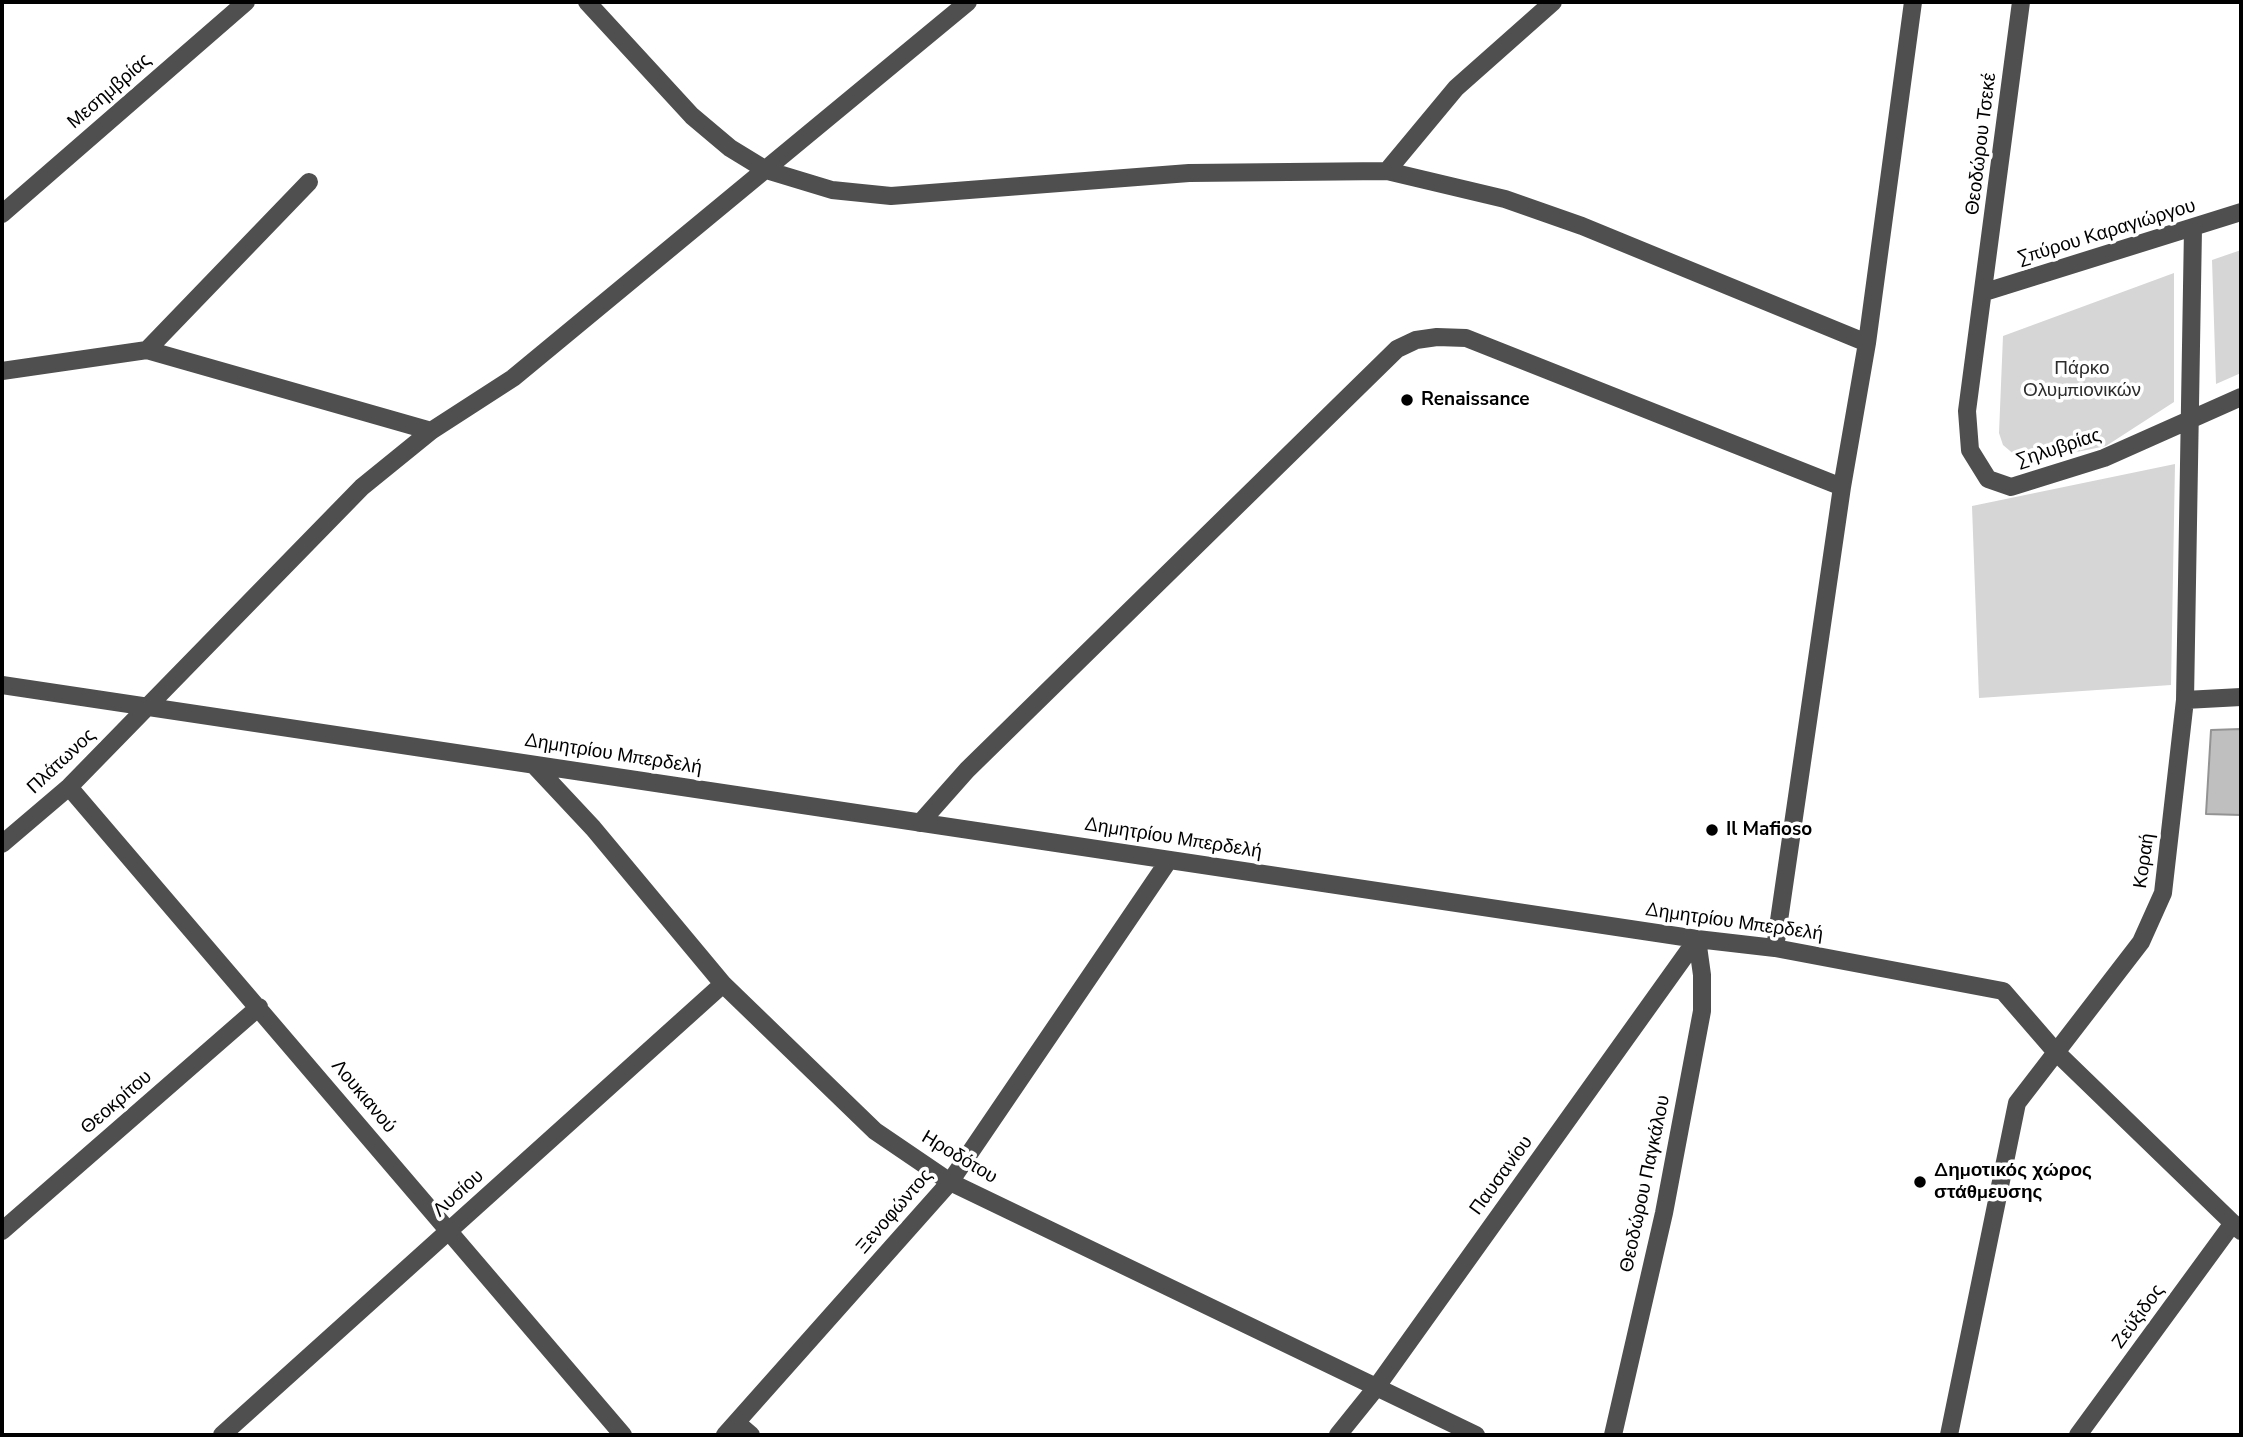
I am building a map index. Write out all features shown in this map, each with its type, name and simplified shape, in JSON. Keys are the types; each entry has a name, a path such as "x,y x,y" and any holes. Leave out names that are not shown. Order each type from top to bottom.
{"street":[{"name":"Μεσημβρίας","path":"2,214 246,2"},
{"path":"587,2 692,116 730,148 765,170 832,190 891,196 1189,173 1387,171 1505,199 1582,226 1867,343"},
{"name":"Πλάτωνος","path":"2,844 69,787 362,488 431,432 513,378 968,2"},
{"path":"1387,171 1456,88 1553,2"},
{"path":"1775,948 1842,487 1867,343 1913,2"},
{"name":"Θεοδώρου Τσεκέ","path":"1985,292 2021,2"},
{"path":"147,350 309,182"},
{"name":"Σπύρου Καραγιώργου","path":"1985,292 2241,212"},
{"name":"Κοραή","path":"1950,1435 2017,1103 2141,942 2163,893 2185,701 2193,229"},
{"name":"Σηλυβρίας","path":"1985,292 1968,411 1970,450 1988,479 2011,487 2104,457 2241,397"},
{"path":"919,823 967,770 1397,349 1416,340 1437,337 1466,338 1842,487"},
{"path":"2,371 147,350 431,432"},
{"name":"Δημητρίου Μπερδελή","path":"2,685 1697,939 1775,948 2003,992 2055,1051 2237,1227"},
{"path":"2185,701 2241,698"},
{"name":"Ηροδότου","path":"534,765 593,828 723,984 875,1131 950,1182 1375,1389 1476,1435"},
{"name":"Λουκιανού","path":"69,787 623,1435"},
{"name":"Ξενοφώντος","path":"731,1429 950,1182 1169,860"},
{"name":"Παυσανίου","path":"1338,1435 1375,1389 1697,939"},
{"name":"Θεοδώρου Παγκάλου","path":"1613,1435 1664,1213 1702,1011 1702,975 1697,939"},
{"name":"Λυσίου","path":"222,1435 723,984"},
{"name":"Θεοκρίτου","path":"2,1231 259,1007"},
{"name":"Ζεύξιδος","path":"2078,1435 2237,1227"},
{"path":"731,1429 751,1435"}],"green space":[{"path":"2241,250 2241,373 2216,384 2212,260"},
{"name":"Πάρκο Ολυμπιονικών","path":"2174,273 2174,402 2106,446 2038,460 2016,456 2003,445 1999,433 2003,336"},
{"path":"2175,464 2171,685 1979,698 1972,506"}],"building":[{"path":"2241,729 2241,815 2206,814 2211,730"}],"place":[{"name":"Renaissance","path":"1407,400"},
{"name":"Il Mafioso","path":"1712,830"},
{"name":"Δημοτικός χώρος στάθμευσης","path":"1920,1182"}]}
